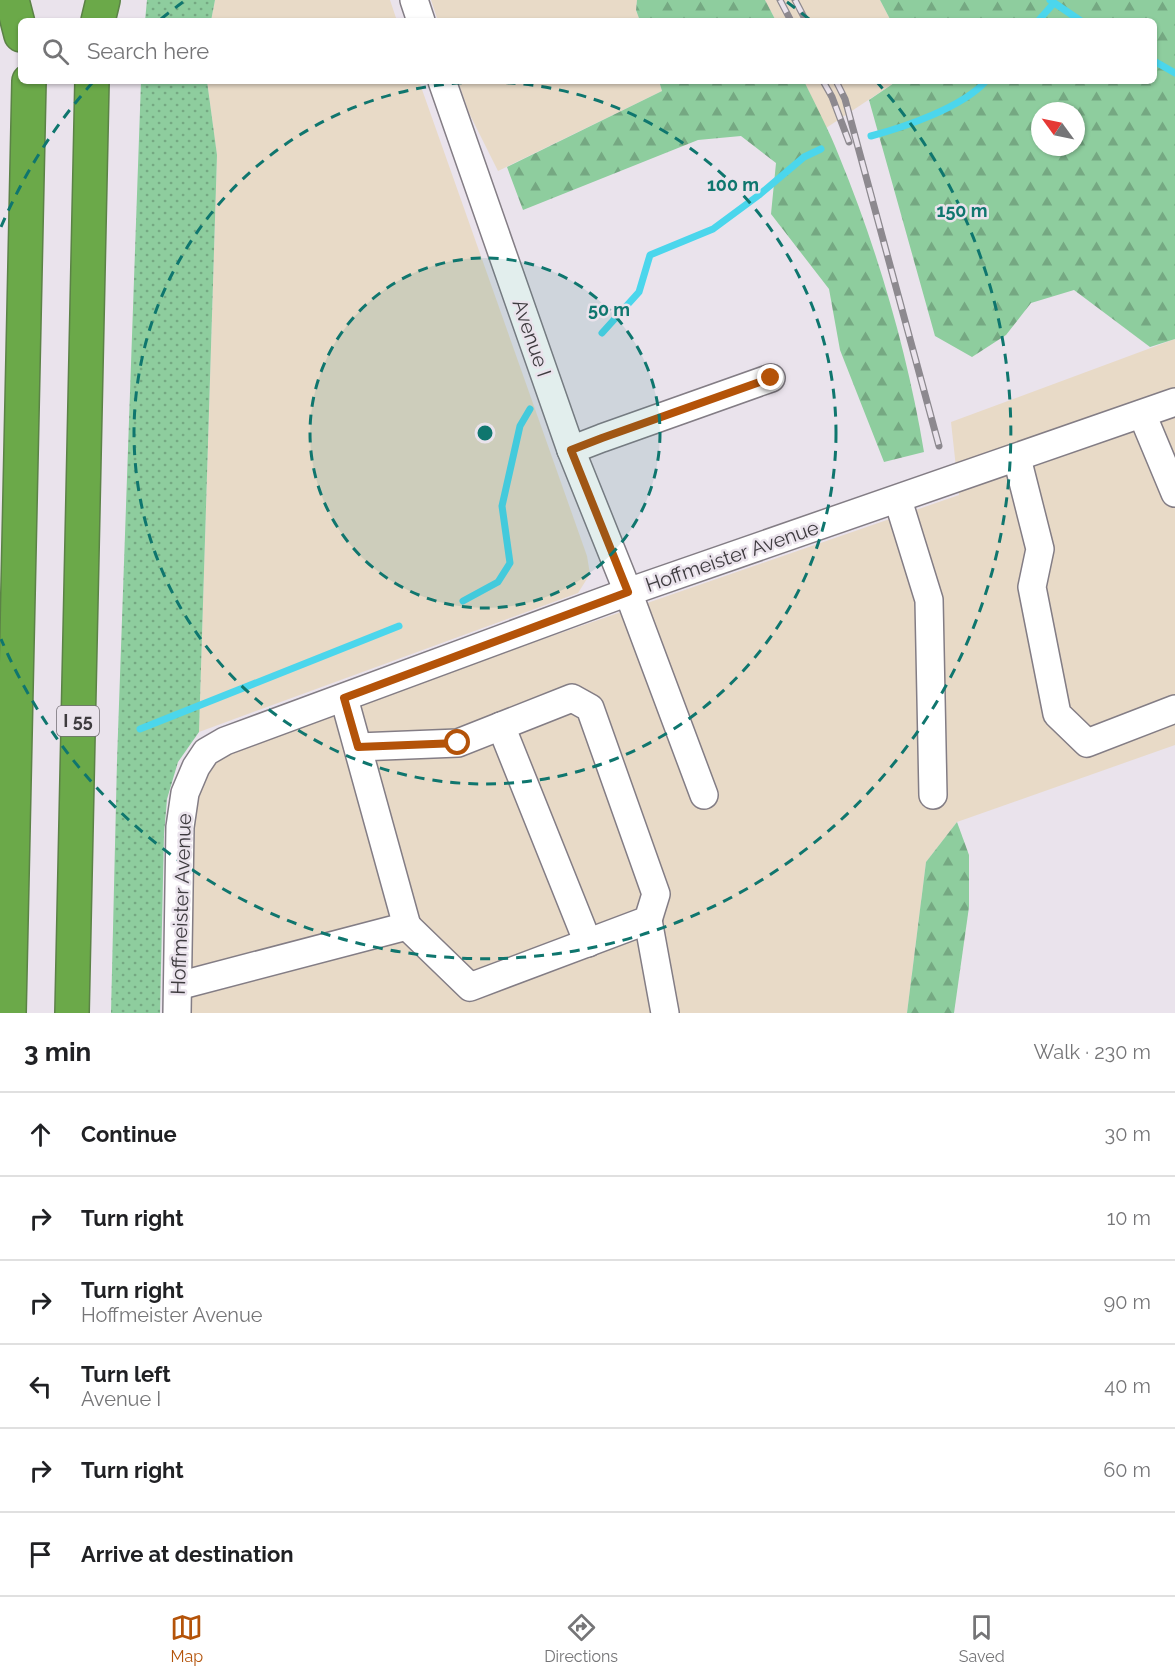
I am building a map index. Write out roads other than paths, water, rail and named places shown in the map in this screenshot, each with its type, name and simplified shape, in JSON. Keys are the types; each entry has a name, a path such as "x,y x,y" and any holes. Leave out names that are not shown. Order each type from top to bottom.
{"highway":[{"path":"12,0 18,23"},
{"path":"30,0 30,18"},
{"path":"93,0 93,18"},
{"path":"99,18 103,0"},
{"path":"9,1013 29,84"},
{"name":"I 55","path":"72,1013 92,84"}],"street":[{"path":"414,0 420,18"},
{"name":"Avenue I","path":"443,84 571,450 628,592 704,795"},
{"path":"571,450 771,378"},
{"name":"Hoffmeister Avenue","path":"177,1013 180,827 185,793 196,767 206,752 225,741 628,592 1175,402"},
{"path":"1142,414 1175,493"},
{"path":"1017,458 1040,549 1032,587 1057,714 1087,743 1175,709"},
{"path":"898,500 929,600 933,795"},
{"path":"344,698 407,926 470,987 648,920"},
{"path":"358,747 458,743 572,698 590,708 656,894 648,920 665,1013"},
{"path":"501,726 588,943"},
{"path":"178,986 407,926"}],"waterway":[{"path":"1050,0 1077,18"},
{"path":"1041,18 1054,3"},
{"path":"1157,63 1175,73"},
{"path":"871,136 933,115 963,99 983,84"},
{"path":"602,333 639,292 650,255 713,229 759,195 804,157 821,149"},
{"path":"463,601 498,582 510,563 502,506 520,426 530,409"},
{"path":"140,729 399,626"}],"railway":[{"path":"780,0 789,18"},
{"path":"795,0 804,18"},
{"path":"825,84 849,142"},
{"path":"838,84 845,99 939,446"}]}
